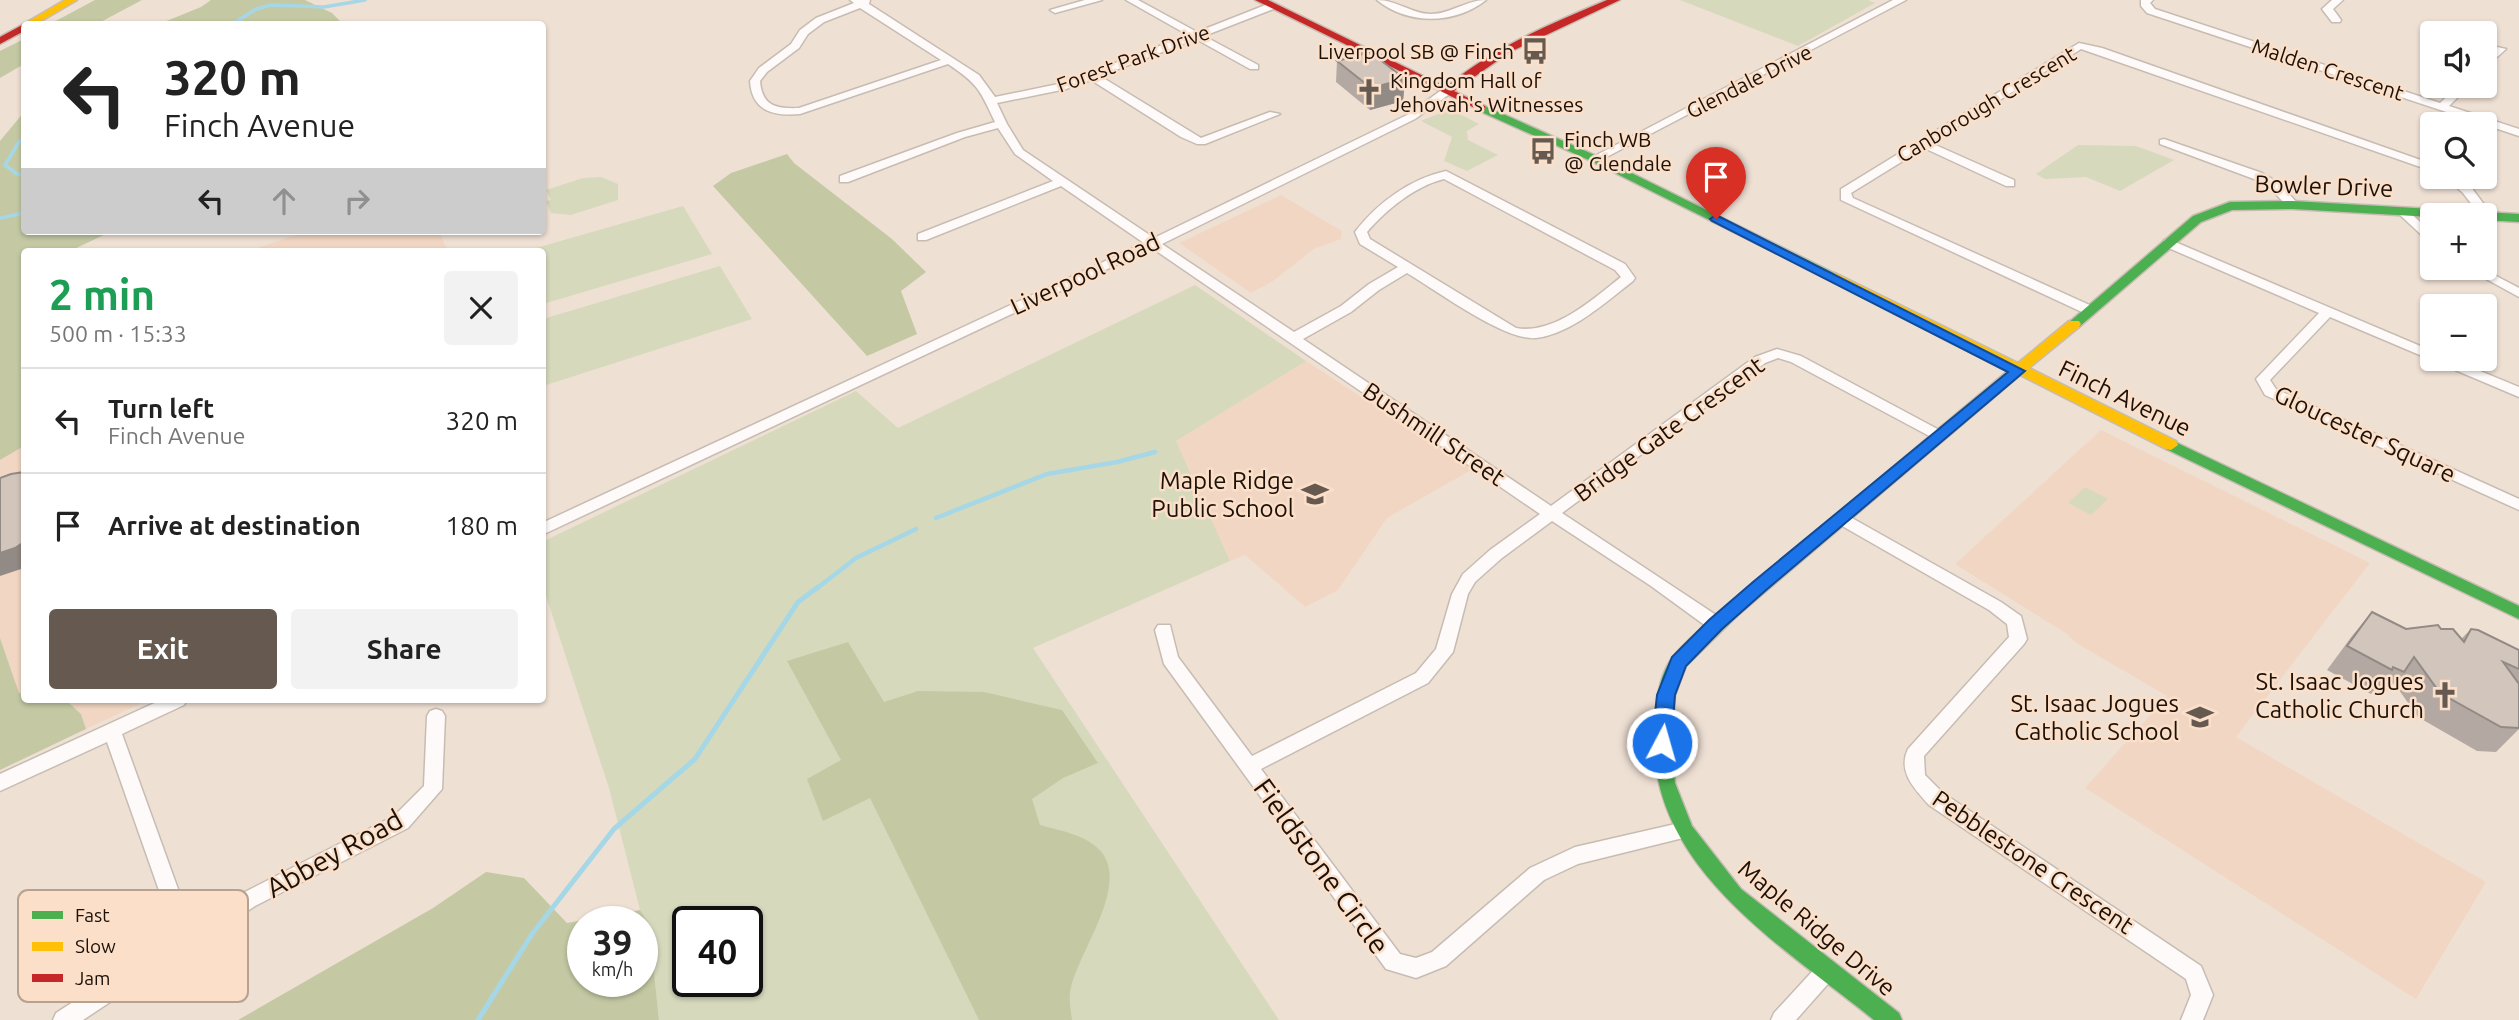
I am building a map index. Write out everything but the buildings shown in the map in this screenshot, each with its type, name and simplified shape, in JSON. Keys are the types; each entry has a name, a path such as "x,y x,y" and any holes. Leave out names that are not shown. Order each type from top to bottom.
{"main road":[{"path":"34,21 72,0"},
{"name":"Liverpool Road","path":"1447,91 1456,81 1527,38 1615,0"},
{"name":"Finch Avenue","path":"1266,3 1595,159 2018,371 2519,613"},
{"path":"0,41 21,29"},
{"name":"Bowler Drive","path":"2018,371 2197,219 2230,206 2293,205 2420,212"},
{"name":"Bowler Drive","path":"2497,215 2519,218"},
{"name":"Maple Ridge Drive","path":"1891,1020 1734,895 1684,830 1666,783 1662,743 1666,695 1679,662 1716,624 1843,519 1938,435 2018,371"}],"street":[{"path":"1055,10 1097,0"},
{"path":"1131,0 1254,67"},
{"path":"1382,0 1420,18 1437,19 1481,0"},
{"name":"Glendale Drive","path":"1595,159 1901,0"},
{"name":"Malden Crescent","path":"2148,0 2145,2 2146,6 2151,11 2519,133"},
{"path":"2336,20 2327,9 2338,0"},
{"path":"863,1 820,20 804,32 795,46 763,70 755,81 756,94 764,104 779,111 800,111 950,60"},
{"name":"Bushmill Street","path":"863,1 975,77 985,88 1019,152 1716,624"},
{"name":"Forest Park Drive","path":"992,102 1066,86 1196,35 1266,3"},
{"name":"Canborough Crescent","path":"2089,310 1847,200 1845,192 2079,46 2098,50 2420,164"},
{"path":"2497,54 2501,50"},
{"path":"1092,76 1185,135 1201,142 1273,114"},
{"name":"Liverpool Road","path":"546,528 1358,145 1411,117 1447,91"},
{"path":"2442,107 2451,98"},
{"path":"844,179 961,135 1002,124"},
{"path":"2164,142 2259,176 2275,186 2293,205"},
{"path":"1922,143 2010,183"},
{"path":"1446,174 1620,267 1628,278 1567,319 1541,333 1526,333 1512,331 1406,268 1364,241 1361,232 1370,221 1432,176 1446,174"},
{"path":"922,237 1061,182"},
{"path":"2466,189 2477,203"},
{"path":"2404,212 2420,227"},
{"path":"2168,243 2420,351"},
{"path":"1294,338 1346,309 1374,287 1406,268"},
{"path":"2495,280 2519,293"},
{"name":"Gloucester Square","path":"2327,312 2263,379 2270,392 2519,505"},
{"name":"Bridge Gate Crescent","path":"1552,514 1760,360 1777,353 1796,359 1938,435"},
{"path":"2468,371 2519,392"},
{"name":"Fieldstone Circle","path":"1552,514 1496,554 1469,578 1460,594 1444,652 1422,678 1249,766 1393,962 1416,968 1439,960 1537,874 1575,856 1684,830"},
{"name":"Pebblestone Crescent","path":"1843,519 1995,606 2015,621 2018,639 1915,754 1916,778 1936,799 1984,833 2194,973 2202,995 2192,1020"},
{"path":"1164,630 1170,659 1249,766"},
{"path":"0,783 172,703"},
{"name":"Abbey Road","path":"248,900 401,822 433,789 436,716"},
{"path":"112,731 169,890"},
{"path":"1782,1020 1827,970"},
{"name":"Abbey Road","path":"64,1020 91,1002"}],"shaded area":[{"path":"1281,195 1342,231 1341,239 1314,249 1273,281 1251,293 1179,243"},
{"path":"295,235 441,235 446,248 258,248"},
{"name":"Maple Ridge Public School","path":"1306,361 1473,469 1387,518 1338,590 1305,607 1245,555 1230,561 1176,441"},
{"name":"St. Isaac Jogues Catholic School","path":"2101,430 2370,563 2236,737 2486,882 2416,999 2085,788 2167,696 2076,643 2067,634 1955,564"},
{"path":"21,448 21,694 0,638 0,460"},
{"path":"69,703 142,703 86,729 81,714"}],"green space":[{"path":"95,0 142,0 103,21 56,21"},
{"path":"211,0 305,0 332,13 340,21 166,21"},
{"path":"1680,0 1868,0 1875,3 1798,46"},
{"path":"21,40 21,66 0,78 0,51"},
{"path":"1450,109 1479,124 1467,131 1468,140 1498,155 1467,171 1444,161 1452,137 1421,121"},
{"path":"21,116 21,235 104,235 76,248 21,248 21,448 0,460 0,141"},
{"path":"2078,145 2136,146 2174,160 2120,191 2086,177 2045,179 2036,174"},
{"path":"787,154 794,163 892,239 926,272 901,291 917,334 867,356 713,186 731,173"},
{"path":"601,177 618,184 618,200 571,215 551,213 546,201 551,200 546,190 583,178"},
{"path":"683,206 712,254 546,303 546,248 536,248"},
{"path":"720,266 752,319 546,385 546,318"},
{"path":"1195,285 1306,361 1176,441 1230,561 1033,648 1279,1020 659,1020 657,997 658,906 639,906 609,788 546,596 546,540 856,391 898,428"},
{"path":"2085,487 2108,499 2091,515 2068,503"},
{"path":"0,638 21,693 21,703 69,703 81,714 86,729 0,770"},
{"path":"848,642 884,702 918,691 984,692 1062,710 1098,763 1063,778 1032,799 1040,825 1090,842 1103,854 1109,869 1105,904 1070,993 1072,1020 979,1020 870,798 823,821 807,779 841,760 787,661"},
{"path":"486,872 524,878 567,923 567,997 657,997 659,1020 238,1020 433,908"}],"waterway":[{"path":"238,21 256,9 271,5 324,7 365,0"},
{"path":"21,141 5,165 21,175"},
{"path":"0,218 21,214"},
{"path":"936,518 1047,474 1117,462 1155,452"},
{"path":"816,589 856,558 916,529"},
{"path":"478,1020 532,934 614,829 695,759 798,602 818,587"}],"traffic: fast":[{"path":"1481,108 1595,159 1835,277"},
{"path":"2074,324 2197,219 2230,206 2293,205 2519,218"},
{"path":"2171,445 2519,613"},
{"path":"1733,610 1679,662 1666,695 1662,743 1666,783 1684,830 1734,895 1891,1020"}],"traffic: slow":[{"path":"34,21 72,0"},
{"path":"1835,277 2171,445"},
{"path":"1733,610 1843,519 1938,435 2074,324"}],"traffic: jam":[{"path":"1260,0 1481,108"},
{"path":"1447,91 1506,49 1615,0"},
{"path":"0,41 21,29"}],"place":[{"name":"Liverpool SB @ Finch","path":"1535,51"},
{"name":"Kingdom Hall of Jehovah's Witnesses","path":"1369,92"},
{"name":"Finch WB @ Glendale","path":"1543,151"},
{"name":"Maple Ridge Public School","path":"1315,494"},
{"name":"St. Isaac Jogues Catholic Church","path":"2445,695"},
{"name":"St. Isaac Jogues Catholic School","path":"2200,717"}],"route":[{"path":"1662,743 1666,695 1679,662 1716,624 1759,587 2018,371 1716,219"}]}
